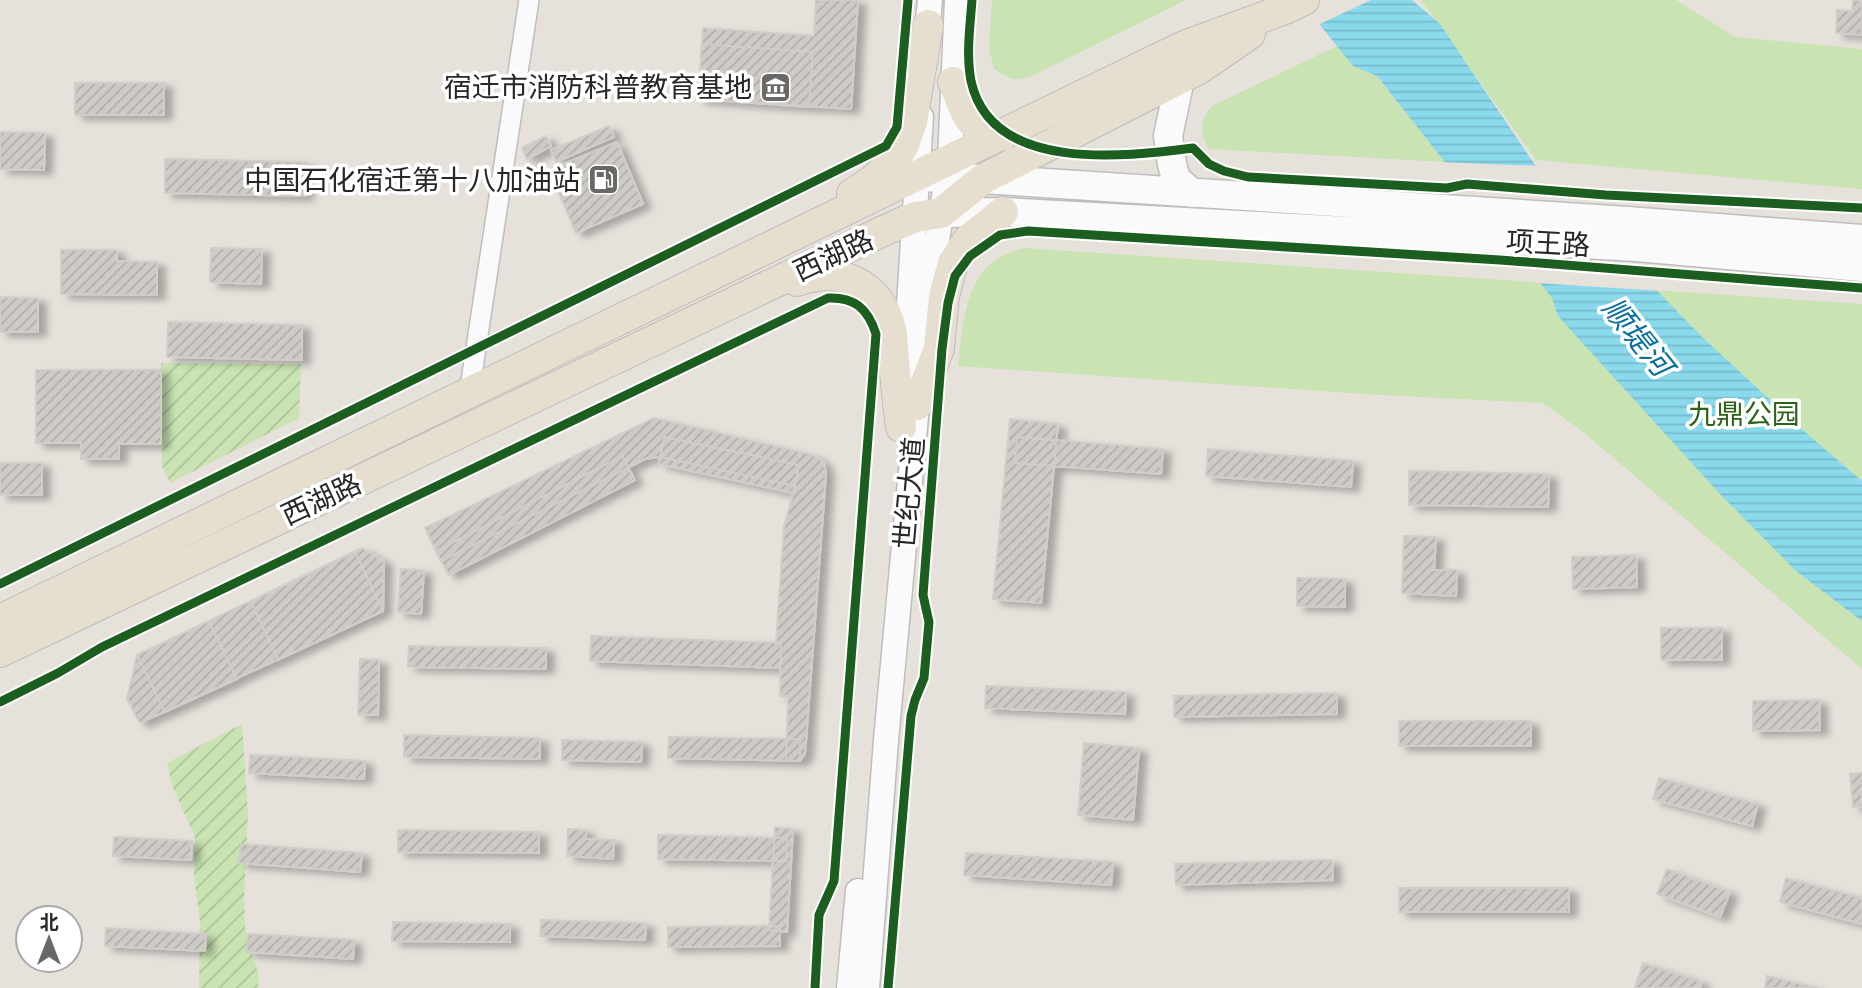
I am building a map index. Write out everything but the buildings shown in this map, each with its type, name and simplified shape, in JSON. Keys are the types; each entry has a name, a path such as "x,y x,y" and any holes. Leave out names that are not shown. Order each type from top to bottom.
{"main road":[{"name":"西湖路","path":"0,620 916,177 948,170 1002,135 1184,46 1295,5"},
{"name":"西湖路","path":"0,652 699,319 928,215 983,179 1199,69 1295,5"},
{"path":"697,284 840,202 873,180 892,163 903,147 912,122 929,12"},
{"path":"1180,79 1168,136 1176,179 1192,194"},
{"path":"954,82 975,125 1002,135"},
{"name":"项王路","path":"948,170 983,179 1862,239"},
{"path":"909,416 939,349 946,287 953,262 967,241 1003,212"},
{"name":"项王路","path":"928,215 1003,212 1637,247 1862,267"},
{"path":"699,319 803,279 830,275 850,278 868,288 881,306 891,328 909,416"}],"street":[{"path":"469,394 529,0"},
{"name":"世纪大道","path":"849,988 928,215 948,170 957,0"},
{"name":"世纪大道","path":"928,215 916,177 929,12"},
{"name":"世纪大道","path":"867,988 909,416"}],"green space":[{"path":"992,0 1186,0 1032,76 1016,79 994,69 989,48"},
{"path":"1421,0 1676,0 1735,37 1862,49 1862,189 1536,160"},
{"path":"1337,46 1353,66 1377,76 1445,162 1209,149 1202,127 1212,106"},
{"name":"九鼎公园","path":"1024,248 1862,304 1862,669 1583,432 1543,403 1379,395 958,366 966,310 979,278 990,265 1004,255"},
{"path":"161,363 301,364 299,418 170,483 162,466"},
{"path":"242,724 248,813 245,928 259,977 258,988 199,988 200,922 194,876 195,837 173,788 167,763"}],"water":[{"name":"顺堤河","path":"1300,0 1412,0 1440,24 1535,165 1702,337 1862,481 1862,621 1796,571 1718,492 1558,316 1552,298 1377,76 1353,66"}],"pier":[{"path":"1296,0 1371,0 1316,26"},
{"path":"1440,162 1541,166 1662,291 1535,283"}],"cycle path":[{"path":"0,584 886,146 897,127 908,0"},
{"path":"972,0 970,71 971,81 983,111 1004,132 1032,145 1064,152 1098,155 1193,148 1209,164 1248,177 1447,188 1467,184 1606,195 1862,208"},
{"path":"888,988 911,716 924,678 929,622 923,595 942,349 948,303 955,276 970,256 1000,235 1028,231 1500,260 1862,288"},
{"path":"0,702 102,647 828,298 853,302 864,311 876,334 834,881 819,915 815,988"}],"place":[{"name":"宿迁市消防科普教育基地","path":"775,87"},
{"name":"中国石化宿迁第十八加油站","path":"603,180"}]}
